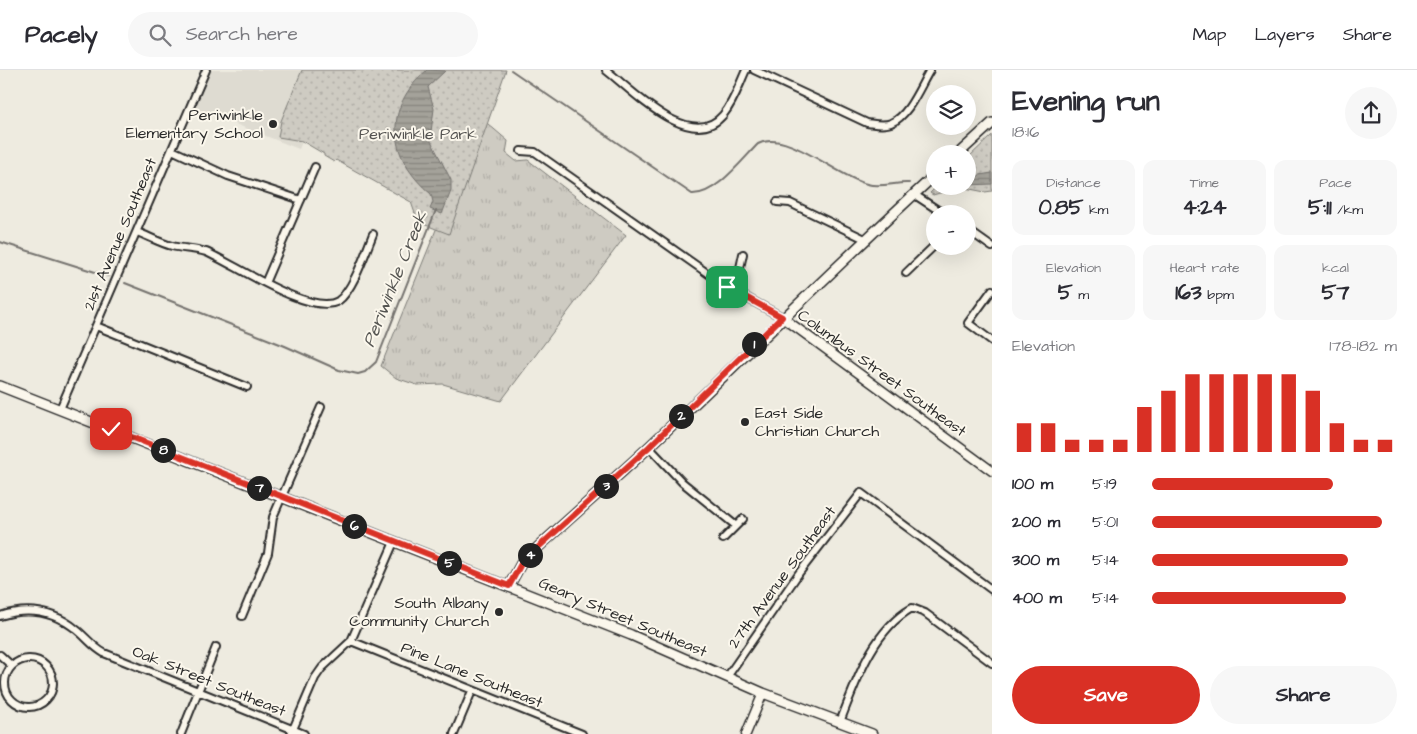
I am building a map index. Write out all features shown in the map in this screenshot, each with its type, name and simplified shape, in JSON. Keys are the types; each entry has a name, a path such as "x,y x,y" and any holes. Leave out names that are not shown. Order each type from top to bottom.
{"main road":[{"path":"968,145 992,123"},
{"path":"509,586 522,562 649,447 864,239 926,184"},
{"name":"Geary Street Southeast","path":"0,386 509,586 631,635 763,693 872,734"}],"street":[{"name":"21st Avenue Southeast","path":"60,410 206,70"},
{"path":"606,70 668,120 695,127 710,124 722,116 731,103 746,70"},
{"path":"754,70 867,122 889,124 899,118 908,107 930,70"},
{"path":"172,150 228,176 301,200"},
{"name":"Columbus Street Southeast","path":"521,150 534,152 727,287 782,317 992,471"},
{"path":"265,284 315,167"},
{"path":"915,195 930,205"},
{"path":"777,202 790,203 864,239"},
{"path":"137,232 171,246 204,251 265,284 312,302 324,304 337,302 346,294 373,234"},
{"path":"976,236 992,248"},
{"path":"906,273 926,253"},
{"path":"727,287 740,268 743,254"},
{"path":"992,290 968,323 992,341"},
{"path":"96,326 247,387"},
{"path":"242,616 268,554 273,517 321,407"},
{"path":"649,447 682,482 735,524"},
{"name":"27th Avenue Southeast","path":"727,677 799,573 861,493 992,590"},
{"path":"723,539 735,524 743,519"},
{"path":"292,732 315,678 322,668 351,641 394,542"},
{"path":"840,722 862,666 902,614 912,608 925,614 992,663"},
{"name":"Oak Street Southeast","path":"0,616 15,612 46,612 63,620 78,631 92,646 104,653 292,732 304,734"},
{"name":"Pine Lane Southeast","path":"351,641 582,734"},
{"path":"181,734 216,648"},
{"path":"0,655 12,666"},
{"path":"29,658 38,660 46,665 52,673 54,682 52,692 47,700 39,705 30,707 20,706 12,701 7,693 5,683 6,674 12,666 20,660 29,658"},
{"path":"454,734 472,691"},
{"path":"746,734 763,693"}],"shaded area":[{"name":"Periwinkle Elementary School","path":"211,70 332,70 299,149 194,108"},
{"path":"427,70 445,71 428,87 434,109 430,139 451,180 451,191 442,214 430,209 433,202 431,194 406,165 399,149 396,133 397,117 403,101 412,85"},
{"path":"992,173 992,184 976,185 976,176"}],"green space":[{"name":"Periwinkle Park","path":"302,70 506,70 449,234 418,222 411,202 336,160 334,162 302,141 278,137 281,121"},
{"path":"481,118 508,141 506,153 516,161 528,160 626,235 501,401 443,384 417,385 396,378 381,366"},
{"path":"992,135 992,191 976,190 976,150"}],"waterway":[{"name":"Periwinkle Creek","path":"511,70 692,194 701,193 719,183 758,144 770,141 797,148 867,184 909,183"},
{"name":"Periwinkle Creek","path":"125,283 285,346 339,370 358,374 365,372 376,362 436,210"},
{"name":"Periwinkle Creek","path":"0,242 108,276"}],"place":[{"name":"Periwinkle Elementary School","path":"273,124"},
{"name":"East Side Christian Church","path":"745,422"},
{"name":"South Albany Community Church","path":"499,612"}],"route":[{"path":"111,429 281,498 509,586 522,562 649,447 782,317 743,298 727,287"}]}
